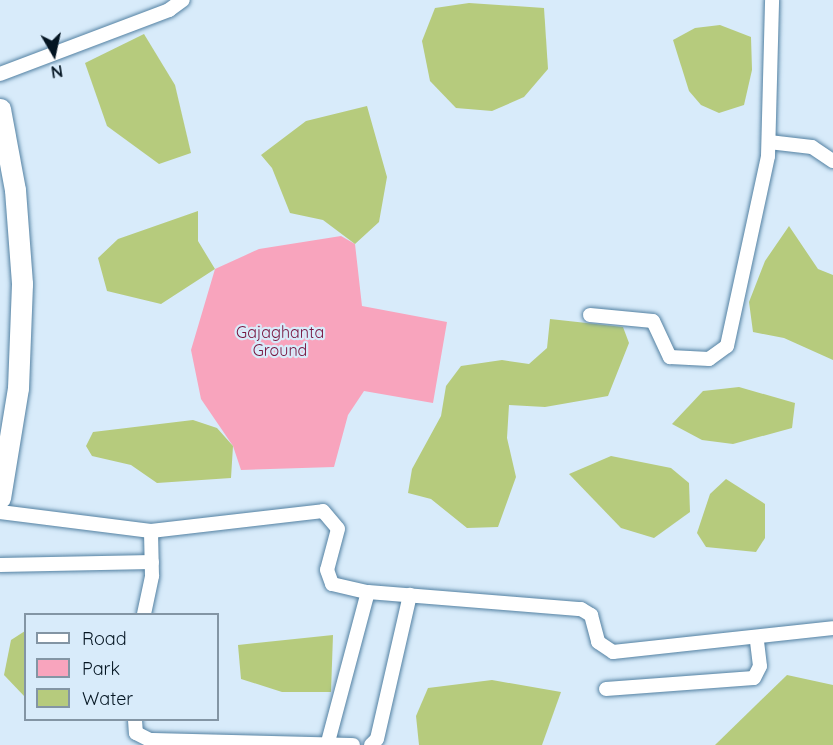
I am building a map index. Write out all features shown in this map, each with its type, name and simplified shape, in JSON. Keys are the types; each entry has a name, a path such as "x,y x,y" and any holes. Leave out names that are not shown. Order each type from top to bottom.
{"main road":[{"path":"0,109 19,233 21,337 0,498"}],"street":[{"path":"0,74 169,10 183,0"},
{"path":"590,315 654,321 670,357 720,356 727,346 769,142 772,0"},
{"path":"769,142 812,147 833,160"},
{"path":"0,512 151,531 323,511 338,529 328,578 340,588 581,609 591,615 598,642 613,652 757,640 833,628"},
{"path":"144,613 152,562 151,531"},
{"path":"0,565 152,562"},
{"path":"328,742 368,592"},
{"path":"372,745 410,595"},
{"path":"606,689 754,678 760,666 757,640"},
{"path":"135,721 136,733 150,740 328,742 354,745"}],"green space":[{"name":"Gajaghanta Ground","path":"341,236 355,244 362,306 447,322 433,403 364,391 348,415 334,467 241,470 233,446 201,399 191,350 215,269 259,249"}],"water":[{"path":"469,3 544,8 548,69 524,97 492,111 456,108 430,81 422,41 435,8"},
{"path":"720,25 751,37 752,70 744,105 719,113 701,105 689,91 673,40 695,28"},
{"path":"144,34 175,85 191,153 159,164 107,126 85,63"},
{"path":"367,106 387,177 379,222 355,244 323,220 290,213 272,168 261,155 306,121"},
{"path":"198,211 198,241 215,269 161,304 107,291 98,258 118,239"},
{"path":"789,226 818,269 833,275 833,360 784,338 753,332 749,302 765,261"},
{"path":"550,319 623,327 629,343 608,396 545,407 509,405 507,438 516,477 498,527 467,528 431,499 408,493 412,469 441,416 446,386 461,366 502,360 529,364 547,348"},
{"path":"739,387 795,403 792,428 733,444 702,440 672,424 703,391"},
{"path":"193,420 217,428 233,446 231,478 157,483 131,465 92,456 86,446 93,432"},
{"path":"611,456 671,468 689,483 690,512 654,538 621,528 569,474"},
{"path":"726,479 765,504 765,538 756,552 706,547 697,533 710,494"},
{"path":"24,632 24,696 4,675 11,640"},
{"path":"333,635 331,692 282,692 241,679 238,645"},
{"path":"787,675 833,685 833,745 715,745"},
{"path":"492,680 561,692 542,745 419,745 416,716 428,688"}]}
